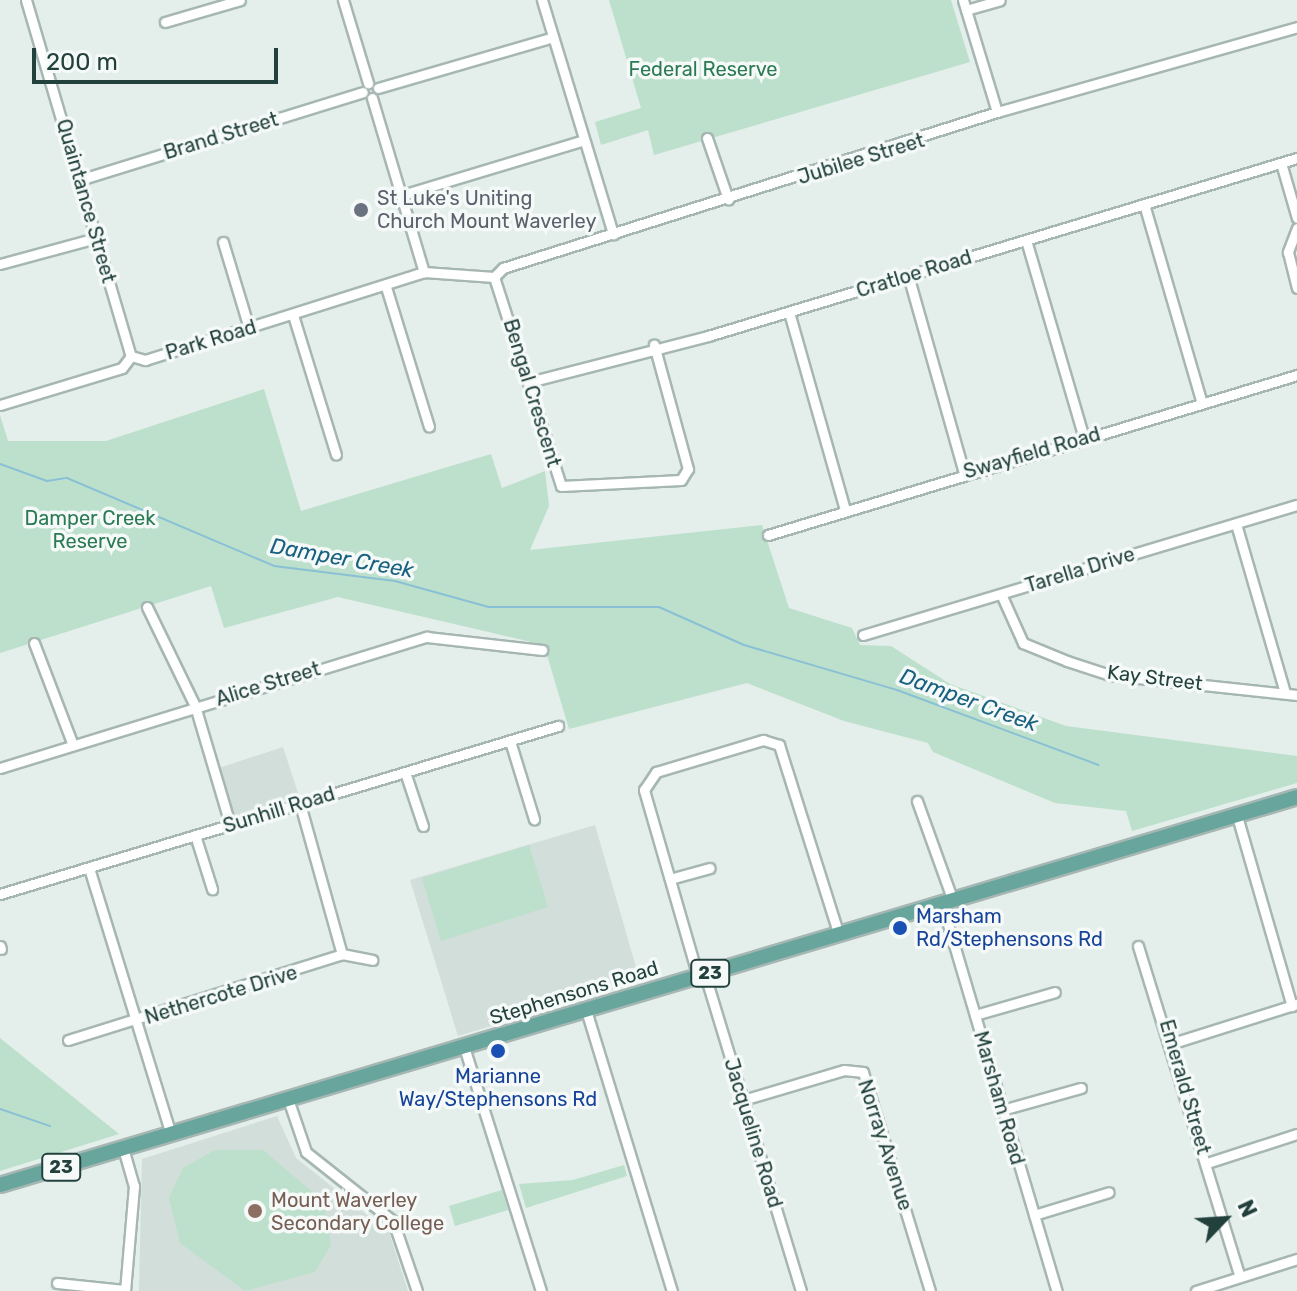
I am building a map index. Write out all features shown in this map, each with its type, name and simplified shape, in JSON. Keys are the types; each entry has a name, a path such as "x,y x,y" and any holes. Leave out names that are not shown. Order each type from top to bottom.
{"main road":[{"name":"Stephensons Road","path":"0,1185 1297,797"}],"street":[{"name":"Quaintance Street","path":"26,0 131,356"},
{"path":"165,22 240,0"},
{"path":"343,0 424,272"},
{"path":"542,0 613,234"},
{"path":"997,112 964,5 1000,0"},
{"name":"Jubilee Street","path":"424,272 494,277 613,234 997,112 1297,27"},
{"path":"368,91 553,37"},
{"name":"Brand Street","path":"79,180 368,91"},
{"path":"707,138 728,199"},
{"path":"402,195 584,140"},
{"name":"Cratloe Road","path":"529,382 654,345 789,312 1297,158"},
{"path":"1281,163 1297,218"},
{"path":"1144,204 1202,403"},
{"path":"1297,228 1288,252 1297,288"},
{"path":"0,264 96,238"},
{"path":"1026,240 1084,438"},
{"path":"223,242 249,328"},
{"name":"Park Road","path":"0,405 122,368 131,356 145,360 386,287 424,272"},
{"path":"908,275 964,473"},
{"name":"Bengal Crescent","path":"494,277 561,486 681,480 689,458 654,345"},
{"path":"386,287 429,427"},
{"path":"789,312 845,510"},
{"path":"293,315 336,455"},
{"name":"Swayfield Road","path":"768,535 964,473 1297,375"},
{"name":"Tarella Drive","path":"863,635 1297,505"},
{"path":"1236,524 1285,693"},
{"name":"Kay Street","path":"1001,594 1023,643 1067,661 1110,675 1297,695"},
{"path":"147,607 195,706 230,824"},
{"name":"Alice Street","path":"0,768 427,637 542,650"},
{"path":"34,643 73,745"},
{"name":"Sunhill Road","path":"0,894 558,726"},
{"path":"510,741 534,819"},
{"name":"Jacqueline Road","path":"801,1291 743,1100 670,879 644,790 647,776 774,741 839,935"},
{"path":"405,772 423,826"},
{"name":"Marsham Road","path":"917,801 948,902 1002,1110 1057,1291"},
{"path":"300,804 342,954"},
{"path":"1173,1043 1295,1005 1237,816"},
{"path":"195,835 212,889"},
{"path":"89,868 171,1134"},
{"path":"670,879 710,868"},
{"name":"Emerald Street","path":"1138,946 1173,1043 1240,1277"},
{"name":"Nethercote Drive","path":"68,1040 342,954 372,960"},
{"path":"975,1015 1055,992"},
{"path":"586,1010 672,1291"},
{"path":"464,1047 541,1291"},
{"name":"Norray Avenue","path":"743,1100 844,1070 863,1072 930,1291"},
{"path":"1002,1110 1081,1088"},
{"path":"288,1099 306,1152 393,1221 417,1291"},
{"path":"1207,1163 1297,1134"},
{"path":"57,1283 125,1290 134,1186 123,1148"},
{"path":"1034,1215 1109,1192"},
{"path":"1196,1291 1226,1286 1240,1277 1297,1259"}],"shaded area":[{"path":"283,747 299,796 235,817 219,768"},
{"path":"595,825 640,981 458,1036 410,880"},
{"name":"Mount Waverley Secondary College","path":"277,1116 296,1158 389,1232 408,1291 139,1291 142,1159"}],"green space":[{"name":"Federal Reserve","path":"609,0 951,0 970,62 654,155 648,130 601,145 595,122 641,108"},
{"name":"Damper Creek Reserve","path":"264,389 301,511 491,454 502,488 545,471 549,506 530,550 762,525 789,608 852,628 860,645 891,646 950,684 1066,726 1297,756 1297,783 1132,831 1126,811 1055,803 933,752 928,743 844,721 747,683 569,729 544,645 338,597 224,628 211,586 0,653 0,415 8,441 106,441"},
{"path":"529,845 548,907 441,941 422,878"},
{"path":"0,1038 119,1134 0,1171"},
{"path":"215,1150 263,1150 324,1202 331,1245 315,1272 245,1291 180,1243 169,1198 183,1168"},
{"path":"624,1165 627,1176 526,1208 519,1184 573,1180"},
{"path":"502,1190 508,1210 455,1226 449,1206"}],"waterway":[{"name":"Damper Creek","path":"0,464 47,481 67,478 274,566 395,581 489,607 659,607 744,645 897,690 1099,765"},
{"path":"0,1109 50,1126"}],"place":[{"name":"St Luke's Uniting Church Mount Waverley","path":"361,210"},
{"name":"Marsham Rd/Stephensons Rd","path":"900,928"},
{"name":"Marianne Way/Stephensons Rd","path":"498,1051"},
{"name":"Mount Waverley Secondary College","path":"255,1211"}]}
